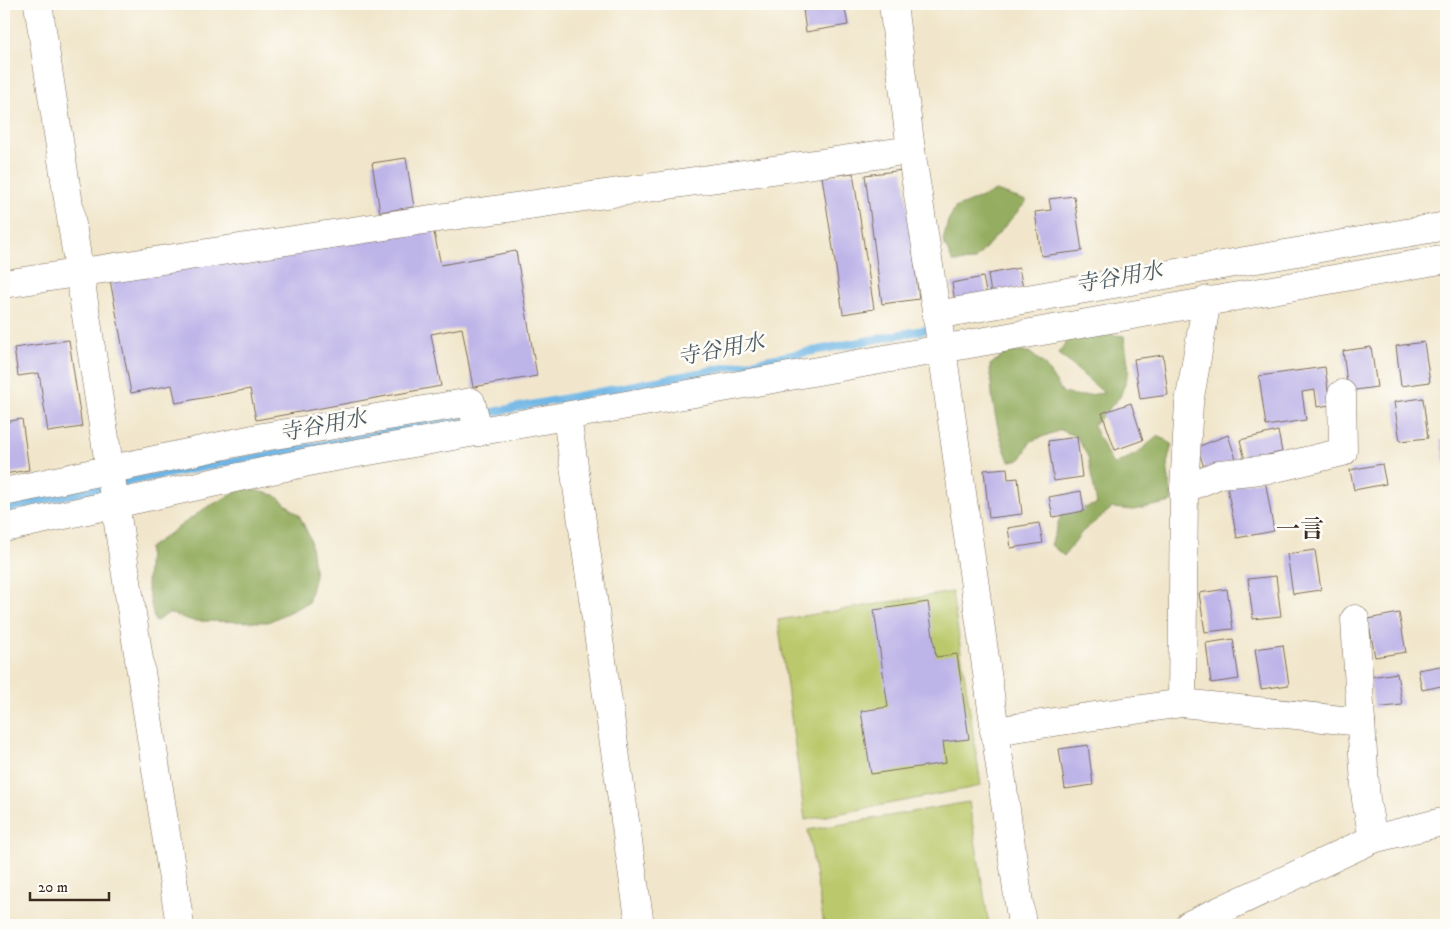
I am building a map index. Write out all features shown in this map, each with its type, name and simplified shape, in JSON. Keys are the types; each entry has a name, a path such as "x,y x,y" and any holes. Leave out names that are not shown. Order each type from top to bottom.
{"street":[{"path":"38,4 180,925"},
{"path":"893,4 911,150 942,349 1022,925"},
{"path":"4,284 80,274 431,219 911,150"},
{"path":"936,315 1446,226"},
{"path":"4,528 313,460 567,417 1207,300 1446,259"},
{"path":"1182,703 1184,489 1189,404 1207,300"},
{"path":"1184,489 1220,474 1272,469 1343,452 1342,394"},
{"path":"4,492 263,437 471,402 479,432"},
{"path":"567,417 640,925"},
{"path":"1355,620 1366,800 1373,838"},
{"path":"994,731 1182,703 1362,722"},
{"path":"1188,925 1373,838 1446,821"}],"green space":[{"path":"996,191 1027,201 974,261 953,262 943,241 948,221 955,208"},
{"path":"1106,334 1124,336 1129,371 1120,397 1093,426 1113,465 1136,454 1158,436 1172,444 1167,464 1172,502 1133,510 1112,508 1082,532 1064,556 1051,545 1061,515 1097,504 1088,457 1077,437 1061,430 1031,441 1020,460 1009,461 995,414 990,365 1008,352 1029,352 1044,364 1063,393 1081,396 1104,393 1058,353 1067,341"},
{"path":"244,488 275,495 299,515 310,538 315,576 308,603 268,622 193,621 169,613 155,622 147,586 149,548 204,509"},
{"path":"952,592 981,786 805,820 778,620"},
{"path":"969,802 989,925 824,925 808,830"}],"building":[{"path":"844,4 848,25 806,32 803,9"},
{"path":"406,158 414,207 380,212 372,163"},
{"path":"903,170 919,299 882,304 865,175"},
{"path":"853,173 874,309 843,314 822,177"},
{"path":"1074,196 1082,251 1041,256 1035,212 1051,210 1049,199"},
{"path":"431,219 441,265 516,251 537,376 473,387 462,328 431,334 441,386 256,420 250,389 176,403 172,385 131,393 108,269"},
{"path":"1019,268 1023,288 991,294 988,274"},
{"path":"983,277 987,297 955,303 952,283"},
{"path":"69,340 82,427 48,432 39,373 18,376 14,348"},
{"path":"1424,342 1430,382 1401,386 1396,346"},
{"path":"1371,347 1377,387 1348,391 1343,351"},
{"path":"1163,355 1168,395 1140,399 1134,359"},
{"path":"1325,367 1330,405 1317,407 1315,390 1302,392 1306,420 1266,426 1259,376"},
{"path":"1423,398 1428,438 1400,441 1394,402"},
{"path":"1131,403 1143,440 1115,450 1102,413"},
{"path":"22,419 29,470 4,474 4,422"},
{"path":"1278,431 1282,452 1245,460 1240,440"},
{"path":"1228,435 1236,459 1205,470 1197,447"},
{"path":"1077,437 1082,477 1054,481 1048,441"},
{"path":"1446,439 1446,467 1445,467 1440,440"},
{"path":"1382,464 1386,484 1354,490 1350,470"},
{"path":"1007,468 1008,479 1018,478 1022,514 989,518 984,470"},
{"path":"1265,480 1274,531 1237,538 1227,487"},
{"path":"1081,491 1084,511 1053,517 1049,497"},
{"path":"1039,523 1043,543 1011,548 1008,528"},
{"path":"1315,550 1321,590 1293,594 1287,554"},
{"path":"1276,576 1281,616 1253,619 1248,579"},
{"path":"1227,589 1233,629 1205,632 1199,593"},
{"path":"928,602 936,657 957,654 969,739 943,742 946,763 871,774 861,711 888,707 874,610"},
{"path":"1399,613 1406,652 1375,657 1368,619"},
{"path":"1233,639 1239,679 1211,683 1206,643"},
{"path":"1283,645 1289,685 1261,689 1255,649"},
{"path":"1446,665 1446,685 1422,690 1418,670"},
{"path":"1397,673 1402,705 1374,708 1370,677"},
{"path":"1088,745 1093,785 1065,789 1059,749"}],"waterway":[{"name":"寺谷用水","path":"4,509 131,481 934,328"}],"district":[{"name":"一言","path":"1300,530"}]}
